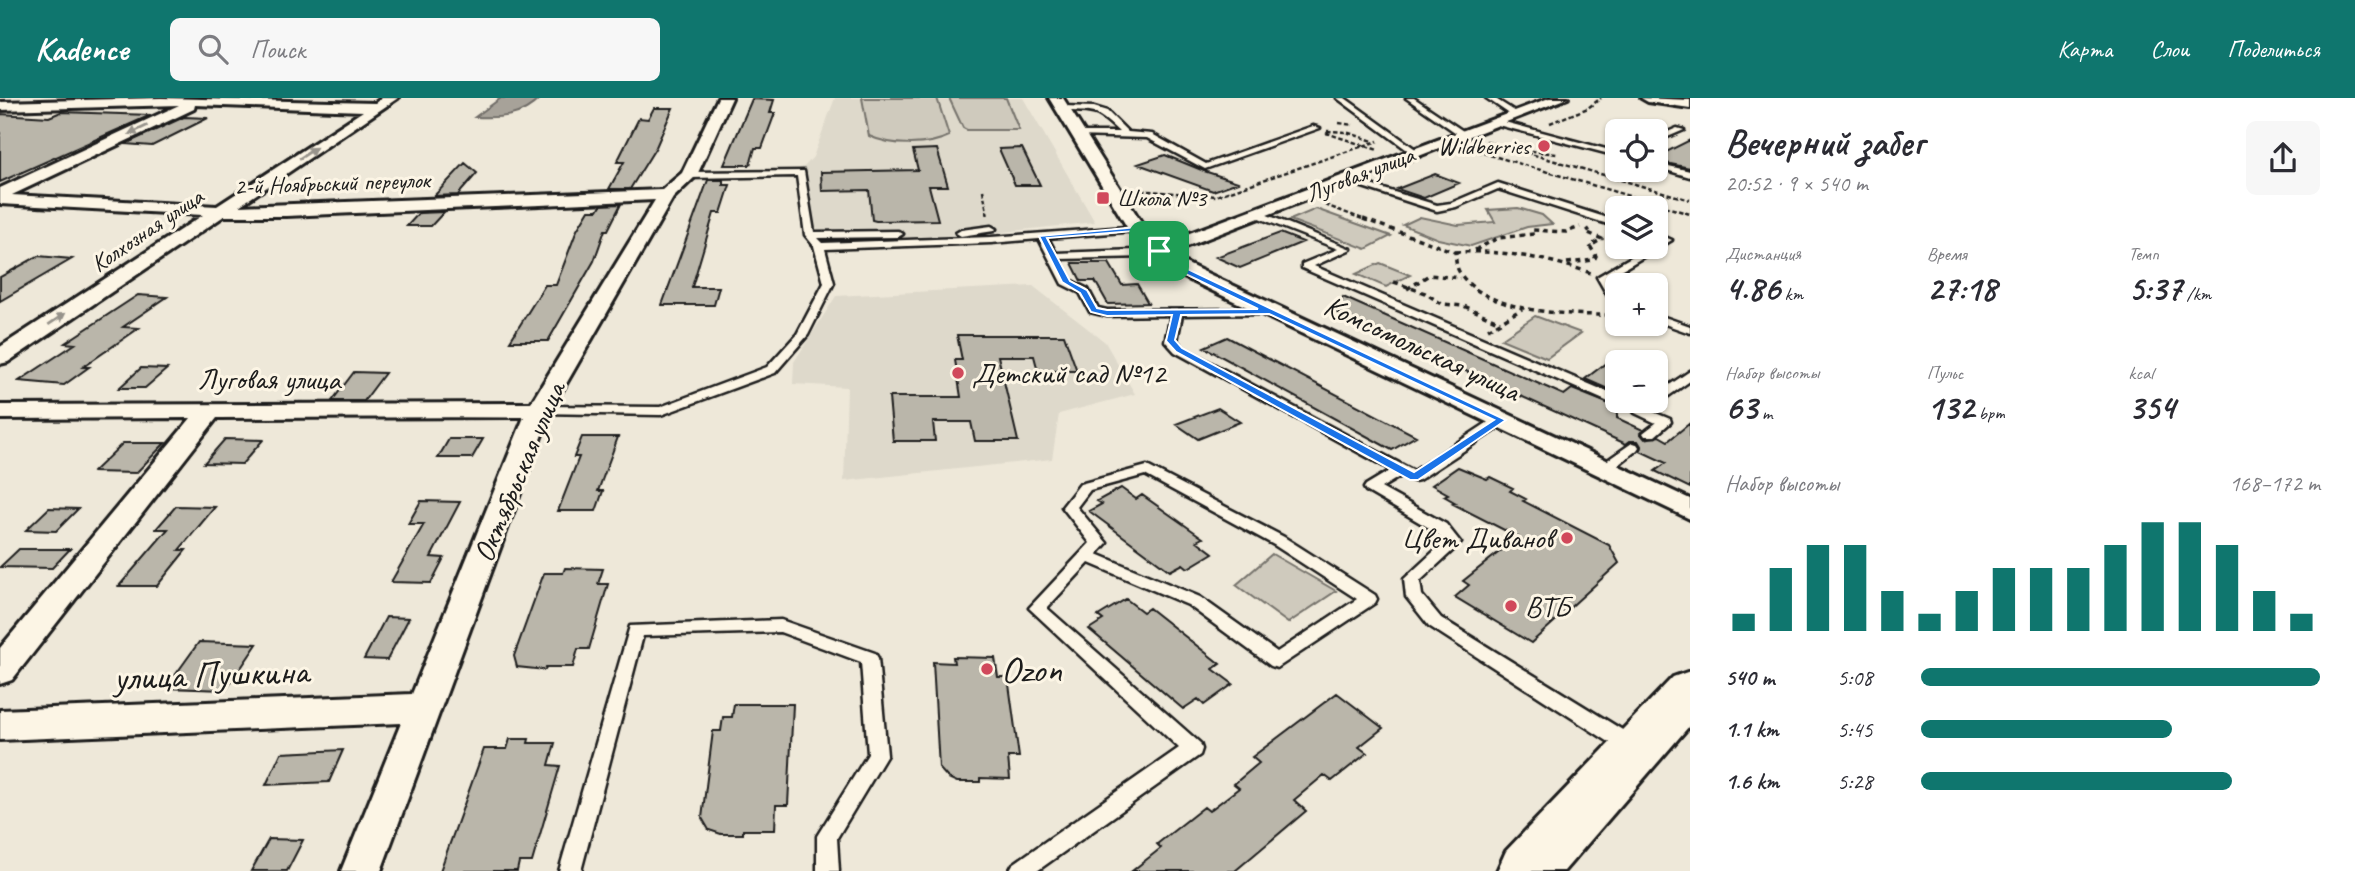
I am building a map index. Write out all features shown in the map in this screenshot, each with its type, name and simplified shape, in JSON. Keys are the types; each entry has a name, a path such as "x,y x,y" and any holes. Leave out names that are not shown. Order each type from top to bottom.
{"main road":[{"path":"1526,871 1690,691"}],"street":[{"name":"Октябрьская улица","path":"361,871 539,410 666,195 689,175 725,98"},
{"name":"Луговая улица","path":"1159,251 1417,153 1468,140 1497,122 1561,98"},
{"path":"1648,98 1690,104"},
{"path":"0,197 202,99"},
{"path":"0,106 60,101 202,99 385,103"},
{"path":"10,121 60,101"},
{"name":"Колхозная улица","path":"0,357 385,103"},
{"name":"Комсомольская улица","path":"1059,103 1136,228 1176,266 1690,510"},
{"name":"2-й Ноябрьский переулок","path":"0,197 220,211 286,211 666,195"},
{"path":"0,671 211,410"},
{"name":"Луговая улица","path":"0,412 539,410"},
{"name":"улица Пушкина","path":"0,724 424,708"}],"lane":[{"path":"1340,98 1417,153"},
{"path":"1409,98 1468,140"},
{"path":"1489,98 1517,115"},
{"path":"1059,103 1104,113 1126,134"},
{"path":"1497,122 1605,151"},
{"path":"1078,134 1149,136 1205,167 1316,128"},
{"path":"1668,134 1680,130"},
{"path":"1668,168 1690,174"},
{"path":"539,410 661,411 771,370 802,335 829,283 819,246 810,235 801,173 689,175"},
{"path":"1347,179 1437,208 1453,205 1498,186 1605,220"},
{"path":"1257,214 1346,249 1306,266 1605,396"},
{"path":"819,246 1042,236 1136,228"},
{"path":"810,235 964,233 990,229"},
{"path":"1042,236 1066,282 1084,291 1094,310 1107,313 1270,311"},
{"path":"1053,256 1147,254 1159,251"},
{"path":"1605,282 1602,277 1634,259"},
{"path":"1177,312 1171,341 1179,350 1414,477 1501,420"},
{"path":"1668,322 1690,330"},
{"path":"1668,390 1690,374"},
{"path":"1646,413 1665,422 1650,433"},
{"path":"1604,469 1632,447"},
{"path":"1020,871 1193,748 1037,608 1099,543 1069,507 1085,487 1147,470 1279,541 1369,599 1277,661 1194,601 1087,556"},
{"path":"1401,470 1371,488 1441,528 1453,543 1412,579 1414,597 1435,622 1637,750"},
{"path":"570,871 636,630 781,625 869,658 878,755 827,836 828,871"}],"path":[{"path":"1354,130 1319,131 1384,152"},
{"path":"1346,132 1375,142"},
{"path":"1132,190 1216,196 1392,136"},
{"path":"1468,140 1506,147 1690,200"},
{"path":"1468,140 1690,214"},
{"path":"1483,144 1568,156"},
{"path":"1301,197 1455,252 1537,256 1602,277"},
{"path":"1474,251 1498,238 1534,234 1533,230 1566,232 1580,227 1558,211 1564,207"},
{"path":"1564,264 1594,260 1596,256 1590,246 1602,239 1586,232 1590,228"},
{"path":"1455,252 1454,265 1461,278"},
{"path":"1384,300 1429,275 1461,278 1497,299 1523,308 1564,315 1605,314"},
{"path":"1394,282 1443,304 1464,306 1500,322"},
{"path":"1473,338 1523,308"}],"shaded area":[{"path":"501,98 540,98 518,113 502,117 475,117"},
{"path":"835,98 1023,98 1095,222 968,236 804,239 796,178 792,173 805,166 813,157"},
{"path":"862,98 937,98 949,136 930,142 909,144 888,142 869,136"},
{"path":"949,98 1006,98 1019,130 967,130 963,128"},
{"path":"1518,208 1542,215 1552,224 1527,227 1471,246 1438,239 1403,225 1420,217 1458,225 1495,222 1488,210"},
{"path":"1316,209 1391,236 1366,249 1290,220"},
{"path":"1380,263 1410,275 1386,287 1356,274"},
{"name":"Детский сад №12","path":"1033,286 1105,342 1135,394 1059,414 1052,459 844,481 847,387 793,384 794,362 836,296"},
{"path":"1535,316 1581,333 1547,358 1501,339"},
{"path":"1272,554 1336,591 1288,623 1236,585"}],"building":[{"path":"752,99 774,100 770,113 775,113 762,148 755,148 750,165 724,165"},
{"path":"654,108 673,108 656,147 630,189 609,189 624,162 617,162 639,118 648,119"},
{"path":"61,112 151,115 0,182 0,114 49,117"},
{"path":"184,117 208,118 152,146 125,144"},
{"path":"1690,140 1690,168 1668,163 1668,151"},
{"path":"1022,148 1040,185 1015,185 999,149"},
{"path":"937,149 948,186 929,186 938,220 872,220 869,190 822,191 821,172 918,170 913,150"},
{"path":"1165,155 1238,182 1213,191 1138,164"},
{"path":"465,163 477,173 458,195 434,196"},
{"path":"1435,174 1459,183 1424,198 1397,189"},
{"path":"708,180 723,180 723,185 730,185 721,213 714,213 692,287 719,287 714,305 662,305"},
{"path":"621,204 608,230 605,230 594,261 548,341 510,341 545,285 556,285 577,230 589,210 598,210 601,205"},
{"path":"444,212 431,226 407,226 419,213"},
{"path":"1280,233 1303,242 1240,268 1216,257"},
{"path":"38,256 72,259 0,301 0,277"},
{"path":"1072,263 1109,263 1122,285 1137,284 1148,303 1108,304 1095,281 1081,281"},
{"path":"138,295 167,297 123,327 139,328 83,367 89,367 64,385 19,381 75,344 65,343"},
{"path":"1343,297 1564,395 1572,389 1605,402 1605,413 1617,413 1617,418 1643,430 1640,433 1645,439 1659,436 1668,441 1690,423 1690,488 1655,471 1666,463 1640,451 1638,441 1626,444 1336,312"},
{"path":"957,335 1064,335 1077,371 1038,371 1034,356 998,356 1018,441 975,441 971,422 933,422 935,441 893,441 889,397 961,397 955,360 962,360"},
{"path":"1227,337 1416,436 1392,450 1204,347"},
{"path":"1605,364 1605,388 1585,379"},
{"path":"141,368 167,369 145,388 119,388"},
{"path":"354,372 385,373 364,401 332,401"},
{"path":"1218,408 1240,422 1198,439 1176,424"},
{"path":"582,437 618,437 598,491 603,491 596,511 558,511 579,457 574,457"},
{"path":"225,439 263,440 242,464 204,463"},
{"path":"449,439 483,439 472,458 438,458"},
{"path":"123,443 165,443 136,473 93,472"},
{"path":"1458,467 1513,488 1510,491 1526,499 1523,501 1609,545 1619,563 1531,643 1455,597 1469,585 1463,581 1518,537 1453,504 1456,503 1444,496 1448,494 1432,485"},
{"path":"1121,488 1136,499 1142,495 1203,538 1197,541 1213,553 1188,568 1183,564 1170,571 1089,511 1102,504 1097,501"},
{"path":"421,501 460,502 431,557 444,558 431,583 391,582 424,524 408,524"},
{"path":"176,506 215,507 179,550 186,550 157,586 119,586 168,529 156,529"},
{"path":"49,508 78,509 56,531 26,530"},
{"path":"19,549 70,549 52,568 0,567"},
{"path":"565,568 603,569 598,584 608,584 589,649 578,649 573,667 546,667 545,670 517,667 514,656 544,573 563,573"},
{"path":"1126,599 1143,612 1149,608 1220,664 1213,669 1233,684 1204,705 1198,699 1183,709 1089,629 1103,620 1098,616"},
{"path":"386,617 409,618 387,660 364,659"},
{"path":"199,642 257,644 226,690 166,688"},
{"path":"953,657 995,658 998,677 1008,677 1019,757 1008,757 1010,779 980,778 980,782 957,782 948,778 939,768 933,662 954,663"},
{"path":"1337,693 1383,728 1359,747 1367,753 1332,781 1324,775 1294,800 1306,811 1235,871 1132,871 1161,848 1157,844 1204,807 1209,811 1239,788 1234,784 1259,763 1252,757"},
{"path":"734,704 793,704 788,805 776,805 775,830 743,830 743,834 721,834 709,830 702,818 713,731 721,731 723,717 732,717"},
{"path":"510,739 529,739 528,743 555,743 549,765 560,766 532,862 519,862 517,871 440,871 484,749 507,749"},
{"path":"343,750 329,782 266,785 281,753"},
{"path":"269,839 303,840 287,871 251,871"}],"place":[{"name":"Wildberries","path":"1544,146"},
{"name":"Школа №3","path":"1103,198"},
{"name":"Детский сад №12","path":"958,373"},
{"name":"Цвет Диванов","path":"1567,538"},
{"name":"ВТБ","path":"1511,606"},
{"name":"Ozon","path":"987,669"}],"route":[{"path":"1159,251 1136,228 1042,236 1066,282 1084,291 1094,310 1107,313 1177,312 1270,311 1501,420 1414,477 1179,350 1171,341 1177,312 1270,311 1176,266 1159,251"}]}
